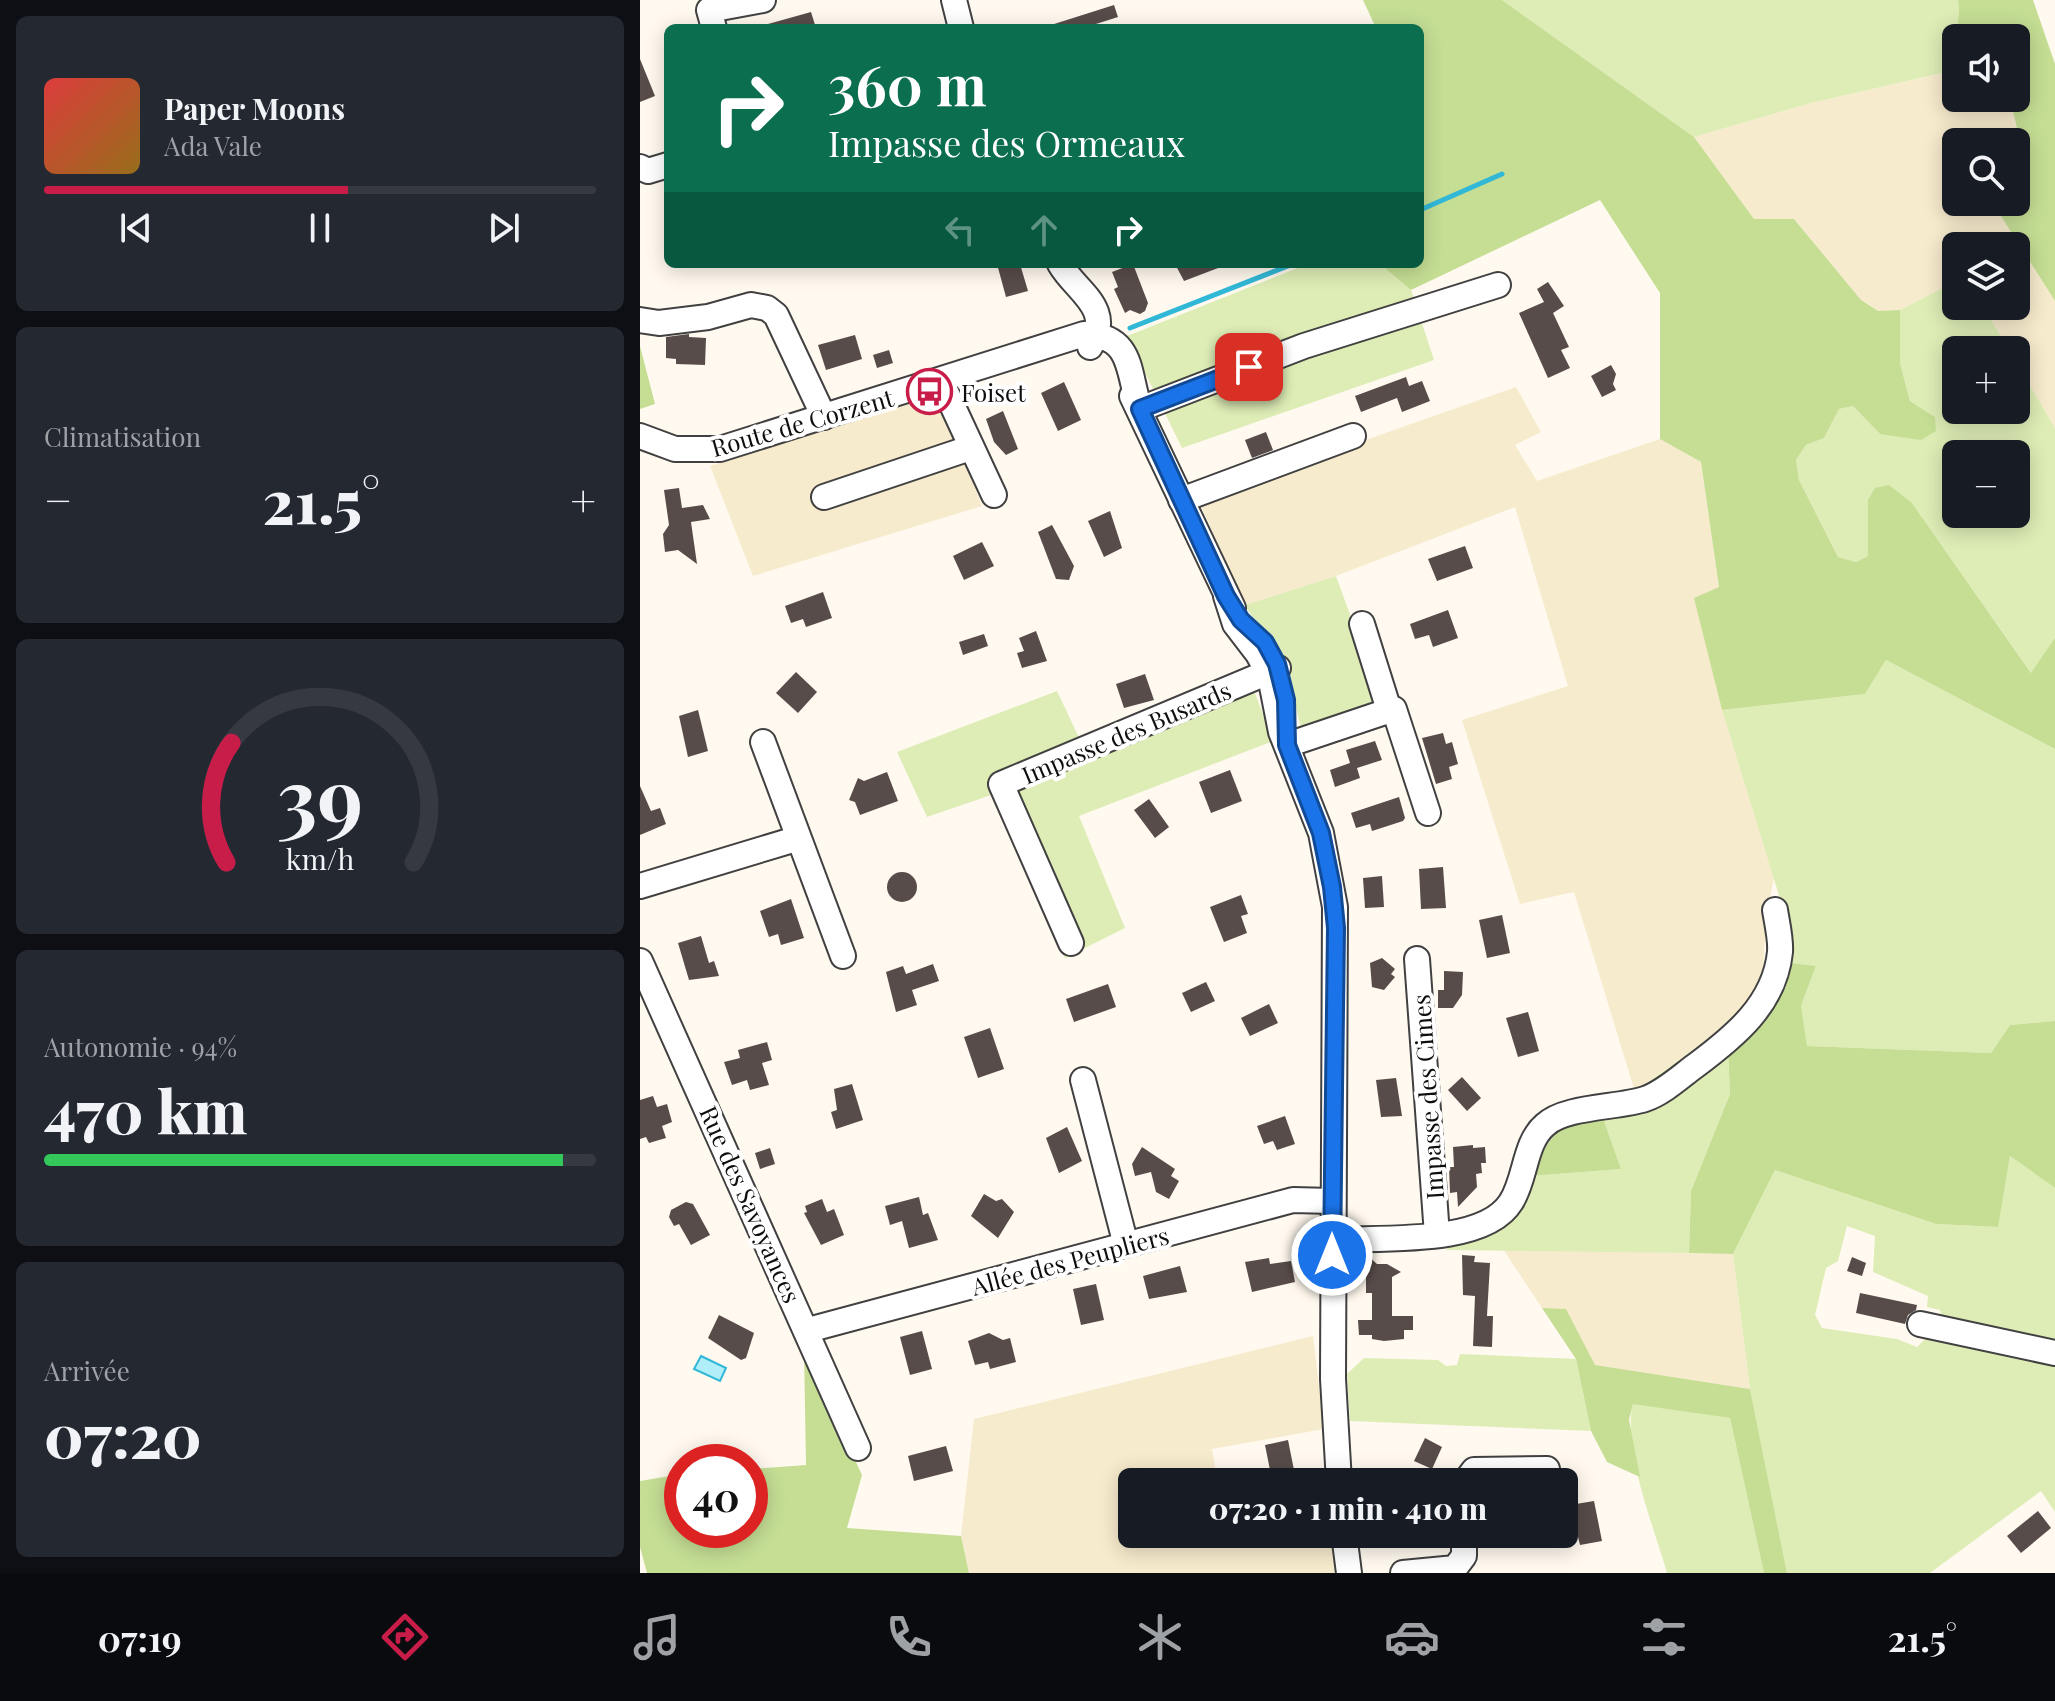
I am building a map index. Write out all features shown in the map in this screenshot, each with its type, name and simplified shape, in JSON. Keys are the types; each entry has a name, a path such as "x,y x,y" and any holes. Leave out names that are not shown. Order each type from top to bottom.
{"street":[{"path":"713,24 709,10 763,0"},
{"path":"954,0 960,24"},
{"path":"640,167 648,171 664,166"},
{"path":"1062,268 1072,284 1094,302 1093,341 1114,343 1126,356 1140,409 1226,596 1235,624 1274,670 1279,726 1321,833 1335,907 1332,1240 1333,1403 1338,1468"},
{"path":"1140,409 1304,346 1498,285"},
{"path":"640,320 659,323 708,317 751,305 767,308 776,315 824,417"},
{"name":"Route de Corzent","path":"640,436 675,449 712,451 1010,359 1068,337 1093,341"},
{"path":"941,381 994,495"},
{"path":"1181,500 1353,436"},
{"path":"824,497 970,448"},
{"path":"1362,624 1389,710"},
{"name":"Impasse des Busards","path":"1071,943 1001,784 1274,670"},
{"path":"1287,745 1394,709 1428,813"},
{"path":"763,742 796,839 843,956"},
{"path":"640,886 796,839"},
{"path":"1332,1240 1453,1234 1492,1222 1510,1204 1533,1144 1545,1124 1567,1114 1647,1098 1711,1054 1754,1017 1771,985 1780,952 1775,910"},
{"name":"Impasse des Cimes","path":"1417,959 1437,1235"},
{"name":"Rue des Savoyances","path":"640,961 808,1330 858,1448"},
{"path":"1083,1080 1126,1245"},
{"name":"Allée des Peupliers","path":"808,1330 1293,1200 1332,1201"},
{"path":"1920,1324 2055,1353"},
{"path":"1346,1548 1349,1573"},
{"path":"1403,1573 1455,1568 1464,1556 1464,1548"}],"shaded area":[{"path":"1942,73 1942,112 2013,112 2017,128 1942,128 1942,216 2001,216 2011,232 1942,232 1942,288 1900,310 1878,311 1861,300 1794,219 1754,219 1694,137 1811,103"},
{"path":"2030,262 2055,301 2055,428 2030,386 2030,336 2001,336 1991,320 2030,320"},
{"path":"1516,387 1541,432 1515,445 1537,481 1660,439 1701,462 1719,587 1695,598 1722,710 1774,878 1766,918 1763,971 1747,1010 1635,1092 1574,892 1520,904 1462,720 1568,686 1515,507 1336,576 1245,605 1198,499"},
{"path":"937,394 982,506 753,576 710,466"},
{"path":"1503,1249 1733,1254 1750,1389 1595,1365 1566,1310 1542,1308"},
{"path":"1313,1336 1324,1429 1212,1449 1215,1468 1118,1468 1118,1548 1336,1548 1339,1573 969,1573 961,1536 974,1419"}],"green space":[{"path":"1363,0 1502,0 1694,137 1754,219 1794,219 1861,300 1878,311 1900,310 1900,363 1910,401 1935,417 1936,431 1921,440 1880,434 1853,406 1839,409 1824,438 1806,445 1796,460 1799,480 1838,557 1856,562 1868,556 1868,500 1875,488 1889,485 1912,503 2031,673 2055,638 2055,749 1886,660 1865,694 1722,710 1694,598 1719,587 1701,462 1660,439 1660,293 1600,200 1411,290 1385,268 1424,268 1424,24 1374,24"},
{"path":"1502,0 1958,0 1958,24 1942,24 1942,73 1811,103 1694,137"},
{"path":"1958,0 2033,0 2055,64 2055,301 2030,262 2030,232 2011,232 2001,216 2030,216 2030,128 2017,128 2013,112 2030,112 2030,24 1957,24"},
{"path":"1298,268 1385,268 1411,290 1434,360 1182,448 1127,336"},
{"path":"1942,288 1942,320 1991,320 2001,336 1942,336 1942,424 2030,424 2030,386 2055,428 2055,638 2032,674 1912,503 1868,500 1868,556 1856,562 1838,557 1799,480 1796,460 1806,445 1824,438 1839,409 1853,406 1880,434 1935,417 1910,401 1900,363 1900,310"},
{"path":"640,346 655,404 640,409"},
{"path":"1336,576 1381,700 1302,730 1288,669 1280,650 1245,605"},
{"path":"1886,660 2055,749 2055,1021 2010,1025 1991,1053 1806,1046 1801,1006 1816,966 1791,963 1781,902 1722,710 1865,694"},
{"path":"1253,688 1273,741 1079,816 1125,928 1065,958 994,794 927,817 897,752 1057,691 1082,744"},
{"path":"1791,963 1816,966 1801,1006 1807,1046 1991,1053 2010,1025 2055,1021 2055,1188 2010,1156 1998,1227 1936,1224 1775,1170 1733,1254 1689,1253 1691,1191 1730,1094 1727,1025 1747,1010 1763,971"},
{"path":"1727,1025 1730,1094 1691,1191 1689,1253 1446,1250 1531,1176 1621,1169 1597,1101 1635,1092"},
{"path":"1597,1101 1621,1169 1531,1176 1557,1132"},
{"path":"2010,1156 2055,1188 2055,1348 1943,1324 1940,1310 1927,1307 1928,1296 1873,1272 1875,1236 1847,1226 1838,1261 1826,1268 1815,1315 1822,1328 1897,1339 1917,1347 1929,1335 2055,1356 2055,1512 2041,1491 1930,1573 1787,1573 1750,1389 1733,1254 1775,1170 1936,1224 1997,1227"},
{"path":"1542,1308 1566,1309 1595,1365 1750,1389 1787,1573 1764,1573 1730,1418 1633,1404 1629,1420 1640,1477 1607,1462 1591,1431 1576,1359"},
{"path":"804,1349 862,1475 847,1528 961,1536 969,1573 647,1573 640,1547 640,1481 664,1477 664,1548 768,1548 768,1468 806,1465"},
{"path":"1460,1354 1576,1359 1591,1431 1350,1421 1347,1374 1364,1358 1438,1360 1446,1366 1457,1365"},
{"path":"1633,1403 1730,1418 1764,1573 1667,1573 1635,1465 1631,1422"}],"water":[{"path":"701,1356 726,1368 720,1381 694,1369"}],"building":[{"path":"1114,5 1118,17 1096,24 1054,24"},
{"path":"811,12 815,24 768,24"},
{"path":"640,59 655,96 640,102"},
{"path":"998,268 1021,268 1028,291 1006,297"},
{"path":"1135,268 1148,303 1145,311 1140,314 1130,310 1125,313 1114,289 1118,287 1112,272"},
{"path":"1177,268 1218,268 1184,281"},
{"path":"1548,282 1564,306 1553,313 1569,347 1561,350 1570,368 1548,378 1519,313 1544,302 1537,289"},
{"path":"689,334 689,337 706,338 705,365 676,364 676,359 666,358 666,337"},
{"path":"855,335 862,359 826,370 818,345"},
{"path":"889,350 893,363 877,368 873,355"},
{"path":"1611,365 1616,374 1613,384 1616,390 1602,397 1591,376"},
{"path":"1406,377 1409,386 1422,381 1430,401 1402,412 1397,398 1361,412 1355,396"},
{"path":"1064,382 1081,420 1058,431 1041,393"},
{"path":"1003,411 1018,449 1006,455 994,442 986,419"},
{"path":"1266,432 1273,450 1252,458 1245,440"},
{"path":"679,488 682,508 703,505 710,519 691,522 697,564 678,550 665,552 663,534 669,525 664,490"},
{"path":"1110,511 1122,548 1104,557 1088,521"},
{"path":"1052,525 1074,566 1069,580 1056,579 1038,532"},
{"path":"982,542 994,566 964,580 953,556"},
{"path":"1465,546 1473,568 1437,581 1428,559"},
{"path":"823,592 832,618 806,627 803,619 791,623 785,606"},
{"path":"1448,610 1458,638 1433,647 1429,635 1415,639 1410,624"},
{"path":"1036,631 1047,661 1022,668 1017,653 1024,651 1019,638"},
{"path":"984,634 988,646 963,655 959,642"},
{"path":"796,672 817,692 798,713 776,693"},
{"path":"1145,674 1154,700 1124,708 1116,684"},
{"path":"698,710 708,751 688,757 679,716"},
{"path":"1443,733 1446,744 1452,742 1458,764 1449,767 1452,779 1436,784 1422,738"},
{"path":"1375,741 1382,760 1357,768 1360,778 1335,787 1330,770 1350,763 1346,750"},
{"path":"1230,770 1242,801 1211,813 1199,782"},
{"path":"887,772 898,801 860,815 855,802 849,800 858,778 864,781"},
{"path":"640,786 651,811 660,808 666,824 640,835"},
{"path":"1399,797 1405,818 1403,821 1372,831 1370,824 1356,828 1351,813"},
{"path":"1149,799 1169,827 1155,838 1134,810"},
{"path":"1443,867 1446,908 1421,909 1419,869"},
{"path":"902,872 908,873 916,881 916,893 908,901 902,902 896,901 888,893 887,887 888,881 896,873"},
{"path":"1382,876 1384,907 1365,908 1363,878"},
{"path":"1241,895 1248,914 1241,916 1247,933 1224,942 1210,907"},
{"path":"791,899 804,938 781,945 778,934 769,937 760,911"},
{"path":"1502,915 1510,953 1487,958 1479,920"},
{"path":"701,936 709,963 714,961 719,976 689,980 678,943"},
{"path":"1382,958 1395,969 1391,974 1395,977 1384,990 1372,987 1370,963"},
{"path":"933,964 939,981 912,990 917,1005 896,1012 886,972 903,966 906,974"},
{"path":"1444,971 1463,972 1462,995 1453,1008 1438,1008 1438,990 1444,990"},
{"path":"1206,982 1215,1001 1191,1012 1182,993"},
{"path":"1108,984 1116,1007 1074,1022 1066,999"},
{"path":"1269,1004 1278,1023 1250,1036 1241,1018"},
{"path":"1528,1012 1539,1051 1518,1057 1506,1018"},
{"path":"990,1028 1004,1069 978,1078 964,1037"},
{"path":"767,1042 772,1060 762,1063 769,1085 750,1090 747,1080 732,1085 724,1062 740,1058 738,1050"},
{"path":"1462,1077 1481,1098 1467,1111 1448,1090"},
{"path":"1396,1078 1402,1116 1381,1117 1376,1080"},
{"path":"852,1084 863,1120 836,1129 831,1112 837,1110 834,1089"},
{"path":"653,1096 657,1107 667,1104 672,1122 662,1126 666,1138 649,1143 646,1137 640,1139 640,1100"},
{"path":"1285,1116 1295,1144 1277,1150 1273,1141 1264,1144 1257,1126"},
{"path":"1067,1127 1082,1161 1059,1173 1046,1138"},
{"path":"1473,1145 1473,1148 1485,1147 1486,1163 1481,1163 1482,1173 1476,1174 1477,1187 1458,1207 1457,1192 1450,1193 1449,1167 1454,1167 1453,1147"},
{"path":"1142,1147 1175,1169 1171,1176 1179,1181 1169,1199 1156,1192 1151,1172 1135,1176 1132,1164"},
{"path":"770,1148 775,1164 760,1169 755,1153"},
{"path":"984,1194 996,1201 1002,1199 1014,1212 998,1238 971,1216"},
{"path":"919,1197 923,1215 928,1213 938,1240 909,1248 902,1221 890,1225 885,1206"},
{"path":"822,1199 827,1212 834,1209 844,1235 821,1245 804,1213 807,1212 805,1206"},
{"path":"686,1202 693,1204 710,1235 691,1245 679,1224 674,1226 669,1217 671,1210"},
{"path":"1366,1254 1377,1264 1387,1264 1401,1272 1392,1277 1392,1316 1413,1316 1413,1330 1404,1330 1404,1339 1384,1341 1372,1339 1372,1335 1359,1335 1358,1320 1372,1320 1372,1293 1366,1293"},
{"path":"1462,1255 1475,1256 1474,1262 1490,1263 1487,1316 1493,1316 1492,1347 1473,1346 1475,1296 1463,1295"},
{"path":"1852,1257 1866,1263 1862,1276 1847,1271"},
{"path":"1269,1258 1270,1264 1291,1261 1295,1282 1252,1292 1245,1262"},
{"path":"1180,1266 1187,1292 1149,1299 1143,1276"},
{"path":"1096,1284 1104,1320 1081,1325 1073,1289"},
{"path":"1860,1293 1917,1305 1916,1310 1908,1315 1905,1324 1856,1313"},
{"path":"719,1315 754,1333 746,1358 741,1360 708,1338"},
{"path":"922,1331 932,1369 910,1375 900,1337"},
{"path":"989,1333 1003,1340 1010,1338 1016,1362 990,1369 988,1362 975,1365 968,1341"},
{"path":"1425,1438 1442,1447 1432,1468 1414,1461"},
{"path":"1288,1440 1294,1468 1270,1468 1265,1445"},
{"path":"946,1446 953,1471 914,1481 908,1456"},
{"path":"1594,1501 1602,1541 1580,1545 1578,1504"},
{"path":"2038,1511 2051,1528 2021,1553 2007,1536"}],"waterway":[{"path":"1424,208 1502,174"},
{"path":"1130,328 1283,268"}],"place":[{"name":"Foiset","path":"930,392"}],"route":[{"path":"1249,367 1140,409 1226,596 1238,616 1262,638 1275,658 1285,688 1287,745 1321,833 1336,928 1332,1255"}]}
